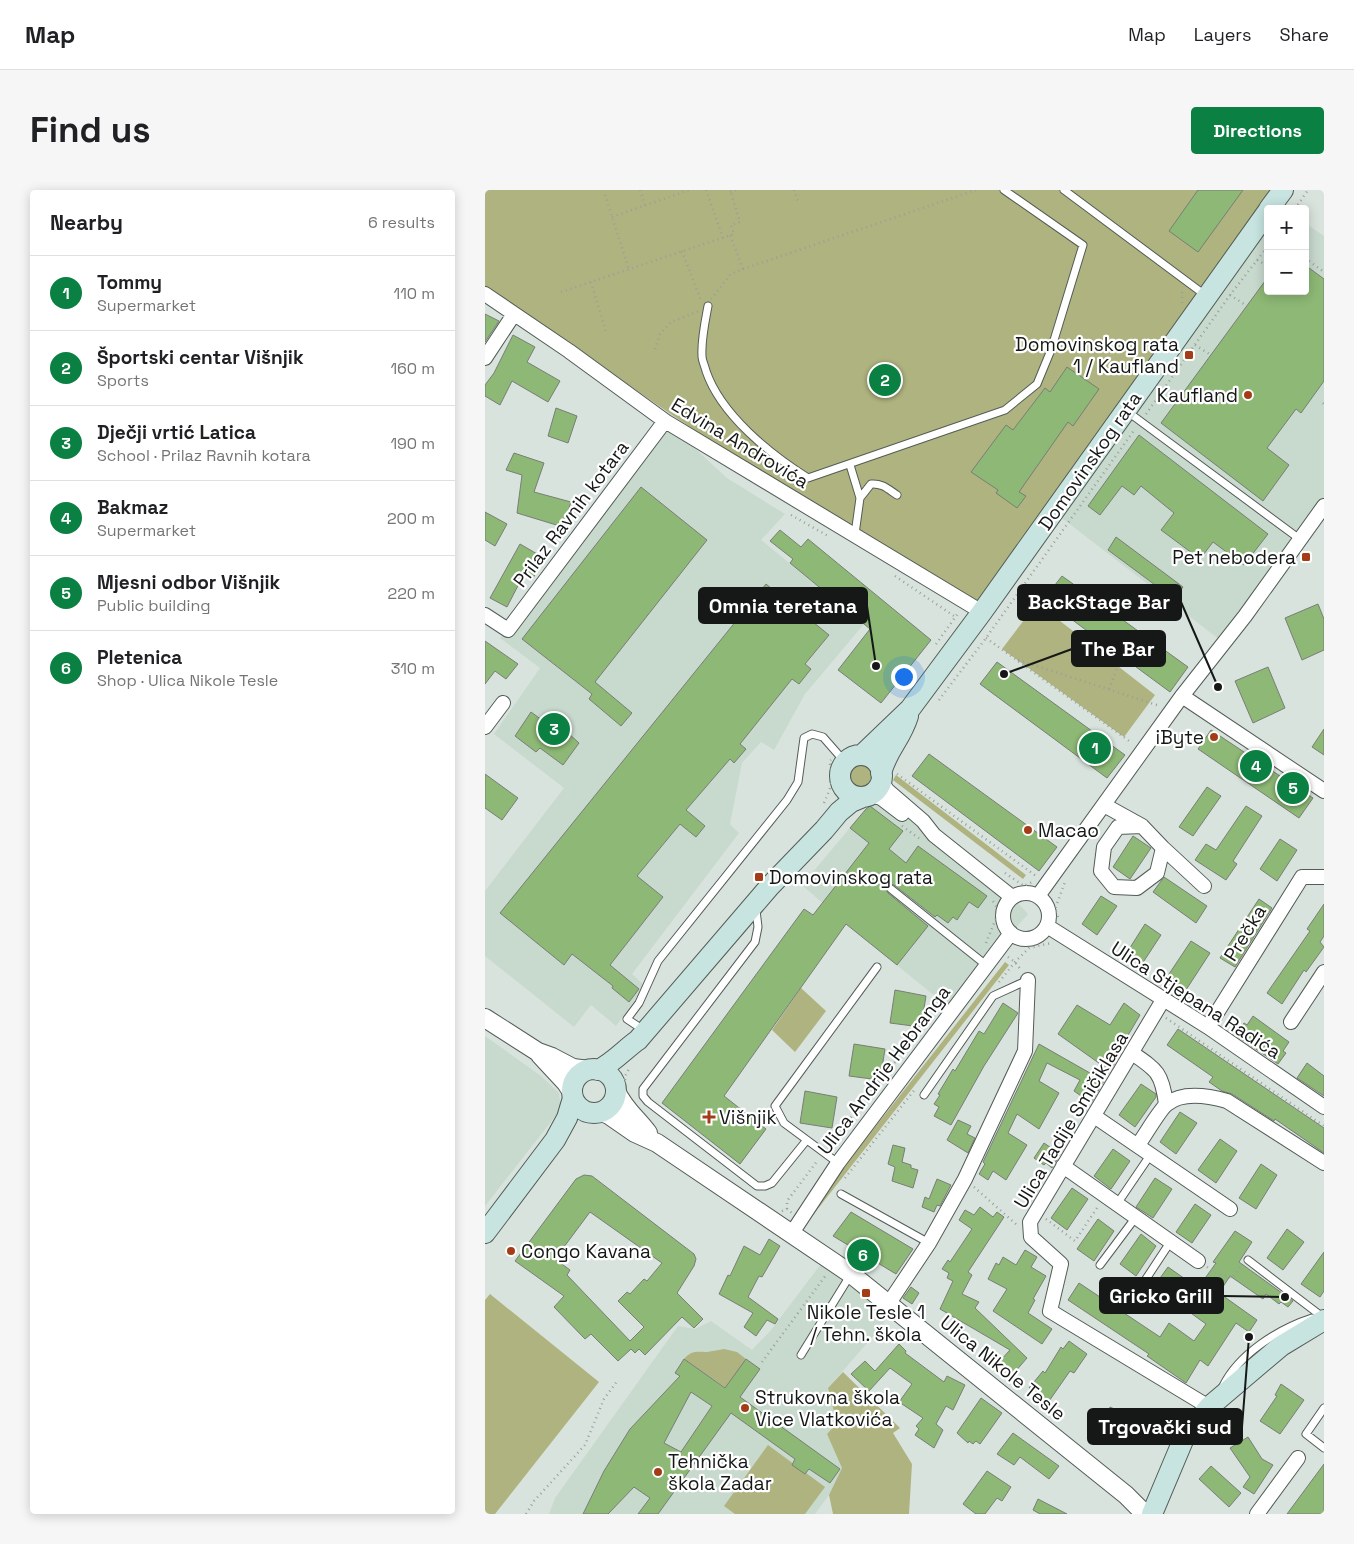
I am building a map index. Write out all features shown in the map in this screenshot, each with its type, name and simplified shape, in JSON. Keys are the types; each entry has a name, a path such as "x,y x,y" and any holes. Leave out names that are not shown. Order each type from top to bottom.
{"main road":[{"name":"Domovinskog rata","path":"1272,205 1283,190"},
{"name":"Domovinskog rata","path":"843,758 910,709 1133,416 1207,297 1264,217"},
{"name":"Domovinskog rata","path":"878,783 885,757 904,730 910,709"},
{"path":"809,846 817,824 839,791 843,758 868,756 876,762 878,783"},
{"path":"841,783 850,794 878,783"},
{"path":"485,1233 555,1140 567,1118 573,1095 573,1085 577,1078 607,1066 642,1036 770,886 845,807 878,783"},
{"path":"555,1140 575,1123 612,1104 615,1087 622,1067 642,1036"},
{"path":"594,1070 610,1076 615,1087"},
{"path":"573,1095 579,1107 596,1113"},
{"path":"1152,1514 1184,1438 1214,1402 1281,1346 1323,1317"}],"street":[{"name":"Edvina Androvića","path":"485,294 665,420 855,534 974,624"},
{"path":"485,358 514,314"},
{"name":"Prilaz Ravnih kotara","path":"485,615 508,630 665,420"},
{"path":"1038,896 1182,696 1245,616 1324,506"},
{"path":"1182,696 1324,791"},
{"path":"485,726 503,703"},
{"path":"878,783 881,798 929,838 1012,897"},
{"path":"1104,805 1142,826 1204,886"},
{"path":"1142,826 1119,827 1104,847 1101,871 1114,887 1137,888 1157,873 1163,848"},
{"name":"Prečka","path":"1207,1027 1302,877 1324,877"},
{"path":"1025,892 1038,896 1047,906 1049,920 1054,924 1031,939 1017,938 1011,934 1003,922 1004,908 1012,897 1025,892"},
{"name":"Ulica Stjepana Radića","path":"1054,924 1160,1006 1207,1027 1324,1107"},
{"name":"Ulica Andrije Hebranga","path":"792,1233 838,1163 1011,934"},
{"path":"1291,1022 1324,972"},
{"path":"889,1303 929,1243 965,1179 1025,1050 1028,980"},
{"name":"Ulica Tadije Smičiklasa","path":"1160,1006 1030,1222 1031,1237 1061,1264 1050,1311 1214,1402"},
{"path":"485,1018 538,1052 573,1068 594,1070"},
{"path":"538,1052 550,1068 566,1083 573,1095"},
{"path":"1132,1053 1154,1068 1163,1082 1166,1104"},
{"name":"Ulica Nikole Tesle","path":"615,1087 629,1112 657,1143"},
{"path":"1138,1146 1166,1104 1185,1096 1210,1097 1227,1101 1324,1164"},
{"name":"Ulica Nikole Tesle","path":"596,1113 609,1115 635,1133 657,1143 851,1274 1126,1495 1145,1514"},
{"path":"1094,1116 1230,1209"},
{"path":"1063,1166 1198,1261"},
{"path":"1257,1514 1298,1458"}],"lane":[{"path":"707,306 702,358 711,386 732,415 766,448 791,468 808,478 1005,410 1037,384 1051,350 1083,245 1004,190"},
{"path":"1064,190 1207,297"},
{"path":"1133,416 1301,540"},
{"path":"849,465 860,498 855,534"},
{"path":"860,498 871,484 877,483 897,495"},
{"path":"642,1036 627,1019 639,1003 658,961 787,800 798,782 804,738 812,734 823,737 843,758"},
{"path":"891,889 986,965"},
{"path":"755,904 758,927 755,942 643,1089 643,1096 679,1127 757,1186 765,1186 772,1183 806,1141"},
{"path":"838,1163 784,1123 775,1106 877,967"},
{"path":"924,1095 993,996 1028,980"},
{"path":"1117,1204 1151,1154"},
{"path":"841,1194 929,1243"},
{"path":"1100,1265 1136,1218"},
{"path":"1142,1285 1171,1242"},
{"path":"1248,1260 1323,1317"},
{"path":"801,1355 851,1274"},
{"path":"1324,1408 1306,1434 1324,1448"}],"path":[{"path":"640,190 645,205"},
{"path":"674,190 675,194"},
{"path":"612,217 689,190"},
{"path":"706,190 723,238"},
{"path":"561,292 734,234 731,225 740,222 730,191 736,190"},
{"path":"794,190 798,202"},
{"path":"707,306 726,279 743,268 976,190"},
{"path":"1298,205 1308,190"},
{"path":"605,195 629,269"},
{"path":"730,235 743,268"},
{"path":"934,705 974,624 1133,416 1195,344 1265,250"},
{"path":"655,349 659,334 671,322 704,308 682,252"},
{"path":"1257,260 1264,264"},
{"path":"1309,261 1324,272"},
{"path":"591,282 605,332"},
{"path":"1230,295 1247,306"},
{"path":"1195,344 1211,355"},
{"path":"791,515 830,537"},
{"path":"893,575 974,624 1015,658 1143,751"},
{"path":"933,650 974,624"},
{"path":"1015,658 1173,710"},
{"path":"1109,689 1118,666"},
{"path":"878,783 1039,879 1025,886 1001,870"},
{"path":"900,824 929,838"},
{"path":"1054,924 1055,909 1065,882"},
{"path":"987,949 985,945 999,911 988,892"},
{"path":"1015,962 1029,948 1052,943"},
{"path":"1160,1006 1324,1126"},
{"path":"787,1209 787,1201 916,1036"},
{"path":"965,1179 1031,1237"},
{"path":"1036,1212 1075,1241 1105,1196"},
{"path":"1198,1261 1214,1272 1232,1278 1248,1260"},
{"path":"762,1362 835,1263"},
{"path":"526,1514 535,1500 585,1445 605,1399 618,1380"}],"shaded area":[{"path":"1264,217 1264,295 1309,295 1309,226 1324,236 1324,506 1224,643 1054,512"},
{"path":"665,421 727,478 785,514 761,540 864,624 805,694 774,750 761,742 742,763 730,824 739,833 632,974 645,986 616,1026 591,1005 574,1027 485,956 485,891 564,788 494,734 540,668 500,638 508,630"},
{"path":"870,795 881,798 920,829 934,835 1012,897 1028,914 1011,933 952,1010 851,928 802,885 869,805"},
{"path":"485,1036 541,1076 559,1093 561,1109 485,1206"},
{"path":"824,1260 889,1313 882,1326 828,1388 837,1423 827,1434 843,1468 829,1495 815,1514 549,1514 555,1498 678,1326 695,1329 711,1321 752,1350 771,1330"}],"green space":[{"path":"485,190 1277,190 1267,205 1264,205 1264,209 982,612 713,442 485,286"},
{"path":"1037,603 1155,695 1124,737 1002,649"},
{"path":"860,765 868,768 871,776 868,784 860,787 852,784 849,776 852,768"},
{"path":"896,775 1026,875 1023,879 893,780"},
{"path":"1005,962 1009,965 813,1215 809,1211"},
{"path":"801,988 826,1011 795,1052 772,1030"},
{"path":"490,1294 599,1382 495,1514 485,1514 485,1300"},
{"path":"724,1349 737,1352 746,1359 726,1388 684,1359 694,1352"},
{"path":"843,1372 900,1428 893,1433 912,1464 909,1514 833,1514 829,1495 842,1468 827,1434 837,1423 828,1388"},
{"path":"768,1445 825,1487 805,1514 735,1514 724,1506"}],"building":[{"path":"1198,190 1243,190 1198,252 1169,231"},
{"name":"Kaufland","path":"1309,268 1324,279 1324,381 1301,413 1296,409 1267,448 1289,465 1263,501 1161,423 1264,282 1264,295 1309,295"},
{"path":"485,314 499,321 485,342"},
{"path":"513,335 535,347 527,362 560,381 548,402 512,381 500,405 485,396 485,385 494,373"},
{"path":"1067,367 1099,389 1073,426 1068,422 1019,492 1026,496 1017,508 996,493 998,490 971,472 1006,425 1013,430 1045,388 1050,392"},
{"path":"556,408 577,416 568,443 548,436"},
{"path":"1139,435 1268,534 1244,565 1213,542 1200,559 1161,530 1174,513 1141,486 1134,495 1122,486 1100,515 1088,506"},
{"path":"514,453 544,463 534,492 571,502 563,527 517,513 522,475 506,470"},
{"path":"641,487 707,540 595,682 632,713 621,726 589,699 592,694 522,639"},
{"path":"485,512 507,524 495,546 485,540"},
{"path":"780,530 801,547 808,539 931,640 881,703 838,670 870,629 790,563 793,559 770,541"},
{"path":"1116,537 1183,587 1174,599 1108,550"},
{"path":"520,544 544,558 532,580 524,574 507,607 490,598"},
{"path":"1062,576 1188,667 1170,692 1044,599"},
{"path":"766,584 829,635 805,664 811,669 799,684 792,679 740,744 746,749 734,763 730,759 686,810 705,826 696,837 680,824 637,876 663,897 610,965 639,989 629,1002 612,988 613,986 572,954 564,965 500,913"},
{"path":"1318,604 1324,619 1324,650 1302,660 1285,618"},
{"path":"485,641 518,664 506,679 495,671 485,684"},
{"path":"997,662 1125,755 1107,778 980,684"},
{"path":"1268,667 1285,708 1253,723 1235,681"},
{"path":"531,712 554,729 558,724 579,743 563,765 540,748 536,752 515,736"},
{"path":"1324,729 1324,755 1312,747"},
{"path":"1211,730 1313,798 1299,818 1198,749"},
{"path":"929,754 1057,847 1039,871 912,776"},
{"path":"485,774 518,798 502,820 485,808"},
{"path":"1207,787 1221,796 1193,836 1179,827"},
{"path":"870,806 903,831 889,849 906,863 918,846 987,896 978,908 969,902 957,920 953,917 948,923 937,915 935,917 894,885 887,885 888,893 928,926 897,965 846,924 724,1096 766,1129 740,1164 662,1103 804,909 813,915 869,843 850,828"},
{"path":"1246,806 1262,816 1233,861 1237,864 1226,880 1195,860 1206,844 1216,850"},
{"path":"1133,836 1151,848 1130,879 1113,867"},
{"path":"1280,839 1297,850 1277,881 1260,869"},
{"path":"1164,877 1207,906 1196,923 1153,892"},
{"path":"1101,896 1117,906 1097,935 1082,924"},
{"path":"1259,899 1272,908 1235,967 1220,958"},
{"path":"1324,904 1324,936 1320,942 1324,947 1306,972 1304,970 1282,1004 1267,993 1310,931 1307,929"},
{"path":"1145,924 1161,935 1142,964 1126,954"},
{"path":"1191,941 1210,953 1184,993 1165,980"},
{"path":"895,990 926,996 921,1027 890,1023"},
{"path":"1003,1003 1018,1013 984,1066 951,1125 934,1116 939,1107 934,1104 940,1095 938,1094 953,1069 955,1071 979,1031 984,1034"},
{"path":"1124,1003 1140,1015 1114,1059 1116,1061 1110,1071 1058,1034 1077,1005 1110,1025"},
{"path":"1253,1016 1289,1042 1283,1051 1286,1053 1278,1064 1235,1035 1244,1023 1247,1025"},
{"path":"1178,1029 1324,1128 1324,1153 1275,1119 1274,1121 1232,1094 1222,1091 1209,1082 1213,1077 1167,1045"},
{"path":"854,1044 885,1049 880,1080 849,1076"},
{"path":"1039,1044 1104,1081 1091,1103 1074,1091 1080,1080 1047,1063 1039,1081 1059,1093 1039,1129 1017,1114 1008,1133 1027,1145 1006,1180 993,1171 988,1180 979,1174 985,1164 983,1162"},
{"path":"1307,1063 1324,1076 1324,1096 1297,1078"},
{"path":"1141,1084 1156,1094 1156,1097 1135,1127 1119,1115"},
{"path":"805,1091 837,1097 832,1128 800,1123"},
{"path":"1180,1112 1197,1123 1176,1154 1160,1142"},
{"path":"958,1120 971,1126 967,1134 975,1138 968,1153 947,1140"},
{"path":"1220,1139 1237,1151 1216,1183 1198,1170"},
{"path":"1044,1143 1060,1154 1052,1168 1034,1158"},
{"path":"893,1145 905,1148 902,1162 918,1170 913,1188 892,1181 895,1167 888,1164"},
{"path":"1113,1149 1130,1161 1111,1189 1094,1176"},
{"path":"1261,1164 1277,1175 1256,1209 1239,1198"},
{"path":"584,1175 592,1176 694,1254 696,1259 694,1266 677,1293 703,1319 694,1328 682,1317 645,1355 639,1349 635,1353 631,1349 618,1361 591,1334 585,1339 554,1307 564,1296 515,1261 576,1179","holes":["590,1212 662,1263 647,1281 644,1279 630,1294 627,1292 618,1301 644,1327 630,1341 567,1275 570,1270 555,1259"]},
{"path":"1155,1178 1172,1189 1153,1218 1136,1207"},
{"path":"937,1179 951,1185 940,1206 937,1205 934,1212 922,1207 925,1197 929,1199"},
{"path":"1072,1188 1088,1199 1067,1230 1051,1218"},
{"path":"1195,1204 1211,1215 1192,1243 1176,1232"},
{"path":"980,1207 993,1217 997,1212 1004,1217 968,1272 972,1275 962,1294 979,1302 975,1308 1027,1358 1014,1373 1000,1361 1010,1350 940,1309 953,1281 947,1278 949,1273 942,1269 948,1260 950,1262 972,1229 959,1220 965,1210 974,1215"},
{"path":"851,1212 913,1249 896,1274 833,1236"},
{"path":"1098,1219 1114,1231 1094,1261 1077,1249"},
{"path":"1287,1229 1304,1242 1283,1270 1267,1258"},
{"path":"1235,1231 1252,1242 1239,1262 1293,1301 1288,1307 1281,1302 1279,1304 1266,1294 1263,1299 1230,1276 1219,1293 1257,1320 1249,1332 1236,1323 1208,1366 1200,1360 1186,1383 1147,1356 1149,1354 1068,1300 1079,1283 1160,1337 1169,1323 1194,1341 1206,1324 1170,1298 1163,1308 1147,1296 1168,1267 1198,1288 1216,1263 1213,1262"},
{"path":"1141,1234 1156,1246 1136,1276 1120,1264"},
{"path":"769,1239 780,1246 762,1277 759,1276 748,1297 778,1319 775,1324 767,1320 756,1336 744,1327 753,1313 719,1294 744,1246 760,1255"},
{"path":"1025,1250 1037,1257 1031,1267 1046,1276 1033,1299 1035,1300 1028,1313 1052,1329 1042,1344 993,1311 1007,1289 988,1279 996,1263 999,1265 1003,1257 1016,1265"},
{"path":"1324,1252 1324,1291 1320,1297 1301,1284"},
{"path":"911,1287 919,1293 912,1304 903,1298"},
{"path":"1069,1341 1087,1354 1074,1373 1070,1371 1047,1404 1029,1388 1043,1371 1045,1373 1061,1347 1063,1349"},
{"path":"899,1344 906,1351 905,1353 944,1382 947,1376 965,1385 953,1410 946,1406 936,1424 943,1430 934,1448 915,1435 919,1429 916,1426 923,1418 899,1402 912,1384 890,1368 869,1391 851,1374 865,1361 875,1371"},
{"path":"684,1359 725,1388 746,1359 760,1369 740,1397 840,1469 830,1483 809,1469 805,1474 792,1465 795,1459 731,1413 658,1514 638,1514 650,1498 634,1487 608,1514 583,1514 604,1471 630,1429 680,1376 675,1373","holes":["691,1392 712,1406 681,1452 664,1443"]},
{"path":"1281,1384 1304,1400 1280,1434 1260,1421 1277,1396 1275,1395"},
{"path":"981,1398 1002,1413 980,1444 976,1441 973,1444 969,1441 968,1443 957,1433"},
{"path":"1110,1407 1128,1415 1118,1438 1099,1430"},
{"path":"1013,1433 1059,1466 1049,1479 1020,1457 1014,1465 997,1454"},
{"path":"1248,1437 1262,1459 1273,1465 1254,1494 1243,1487 1250,1477 1230,1448"},
{"path":"1324,1464 1324,1514 1287,1514"},
{"path":"1211,1466 1241,1493 1229,1507 1199,1479"},
{"path":"987,1471 1011,1487 1002,1501 997,1498 985,1514 976,1514 963,1504"},
{"path":"1038,1499 1067,1514 1040,1514 1033,1510"}],"place":[{"name":"Domovinskog rata 1 / Kaufland","path":"1189,355"},
{"name":"Športski centar Višnjik","path":"885,380"},
{"name":"Kaufland","path":"1248,395"},
{"name":"Pet nebodera","path":"1306,557"},
{"name":"Omnia teretana","path":"876,666"},
{"name":"The Bar","path":"1004,674"},
{"name":"BackStage Bar","path":"1218,687"},
{"name":"Dječji vrtić Latica","path":"554,729"},
{"name":"iByte","path":"1214,737"},
{"name":"Tommy","path":"1095,748"},
{"name":"Bakmaz","path":"1256,766"},
{"name":"Mjesni odbor Višnjik","path":"1293,788"},
{"name":"Macao","path":"1028,830"},
{"name":"Domovinskog rata","path":"759,877"},
{"name":"Višnjik","path":"709,1117"},
{"name":"Congo Kavana","path":"511,1251"},
{"name":"Pletenica","path":"863,1255"},
{"name":"Nikole Tesle 1 / Tehn. škola","path":"866,1293"},
{"name":"Gricko Grill","path":"1285,1297"},
{"name":"Trgovački sud","path":"1249,1337"},
{"name":"Strukovna škola Vice Vlatkovića","path":"745,1408"},
{"name":"Tehnička škola Zadar","path":"658,1472"}]}
